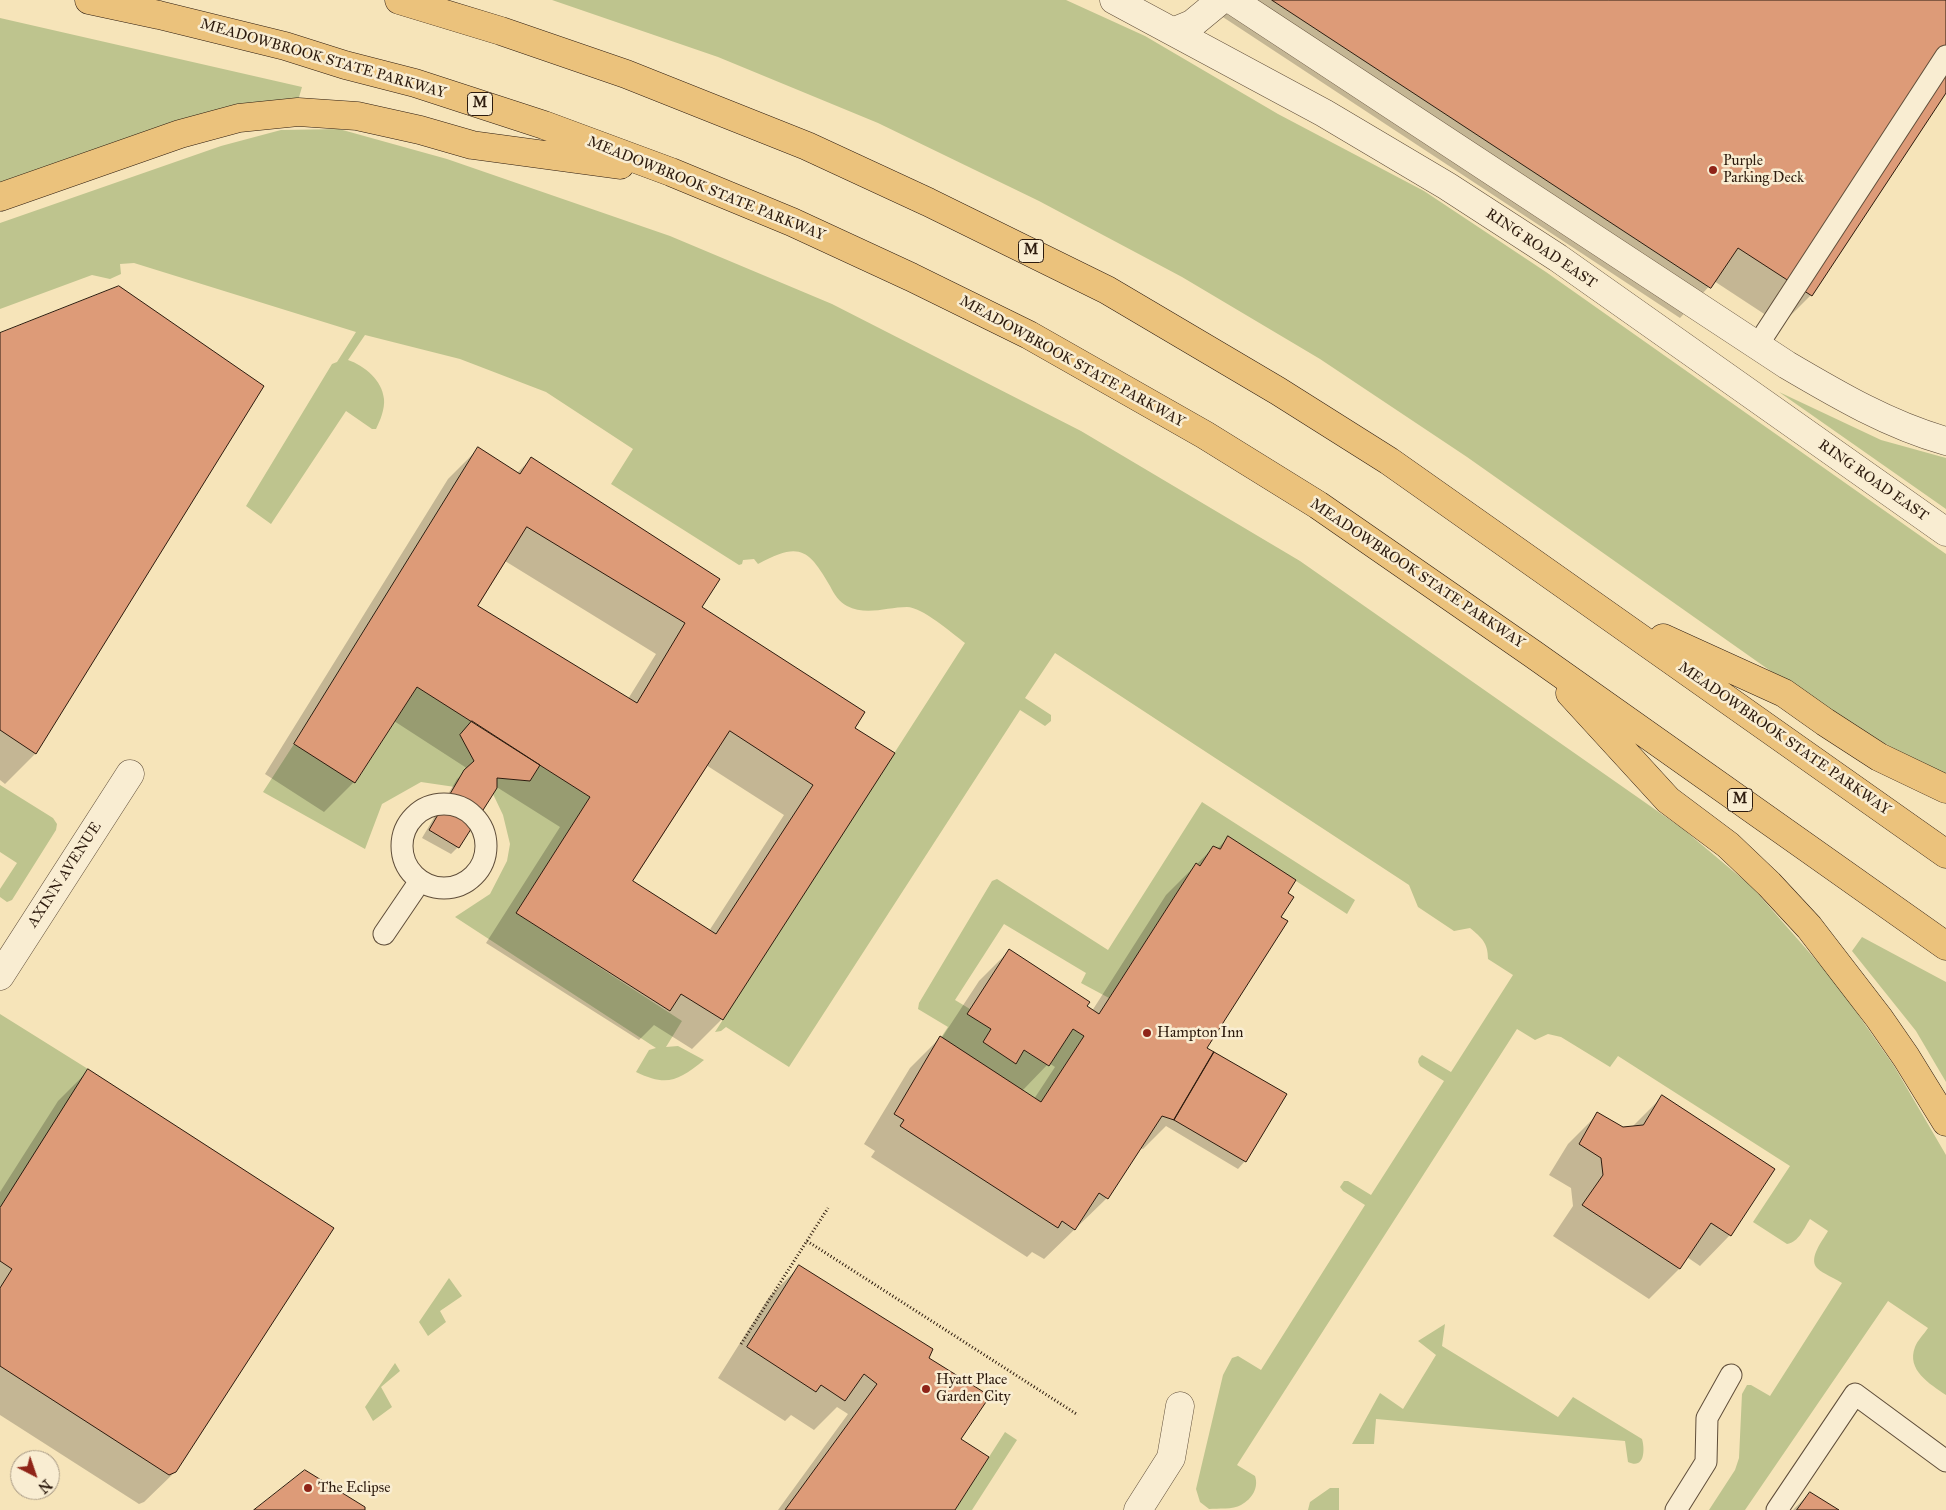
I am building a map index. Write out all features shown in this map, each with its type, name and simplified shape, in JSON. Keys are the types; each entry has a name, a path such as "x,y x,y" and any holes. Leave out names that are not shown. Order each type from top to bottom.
{"highway":[{"name":"MEADOWBROOK STATE PARKWAY","path":"89,0 285,46 345,65 415,83 544,124 671,172 792,222 911,277 1029,335 1205,435 1318,505 1533,654 1946,946"},
{"name":"MEADOWBROOK STATE PARKWAY","path":"399,0 554,49 686,97 807,146 928,202 1107,290 1335,426 1445,500 1946,854"},
{"path":"0,197 180,134 239,118 298,112 357,116 420,130 472,145 671,172"},
{"path":"1606,613 1784,692 1825,722 1879,757 1946,789"},
{"path":"1533,654 1668,800 1728,844 1809,927 1879,1018 1906,1057 1946,1122"}],"street":[{"name":"RING ROAD EAST","path":"1114,0 1175,31 1324,113 1462,196 1566,264 1946,532"},
{"path":"1175,31 1192,24 1221,0"},
{"path":"1232,0 1795,370 1855,404 1908,429 1946,441"},
{"name":"AXINN AVENUE","path":"0,976 130,774"},
{"path":"1138,1510 1171,1458 1180,1406"}],"lane":[{"path":"1757,346 1946,56"},
{"path":"384,934 420,881"},
{"path":"1676,1510 1706,1462 1707,1418 1731,1375"},
{"path":"1777,1510 1855,1394 1946,1461"}],"path":[{"path":"741,1344 828,1208"},
{"path":"806,1241 1078,1415"}],"green space":[{"path":"552,0 1066,0 1145,36 1278,114 1424,191 1546,272 1946,554 1946,775 1923,766 1816,703 1467,457 1320,359 1182,277 1039,201 878,123 718,57"},
{"path":"0,18 302,87 297,104 0,187"},
{"path":"339,129 447,159 670,236 832,304 1081,431 1300,561 1683,829 1752,887 1836,983 1894,1066 1946,1155 1946,1395 1921,1376 1914,1363 1915,1347 1928,1328 1888,1301 1745,1510 1709,1510 1735,1470 1739,1458 1742,1394 1747,1385 1751,1385 1770,1396 1842,1283 1817,1268 1815,1264 1815,1254 1828,1231 1810,1219 1798,1238 1787,1244 1753,1222 1790,1166 1618,1056 1610,1067 1561,1037 1548,1034 1535,1040 1517,1029 1237,1465 1255,1476 1256,1485 1254,1493 1238,1507 1209,1509 1200,1502 1196,1489 1223,1375 1232,1358 1238,1356 1261,1370 1365,1205 1340,1187 1344,1181 1348,1181 1371,1195 1444,1081 1420,1066 1419,1058 1422,1055 1451,1072 1513,975 1488,959 1484,941 1470,928 1454,931 1418,907 1409,885 1055,653 1025,698 1051,715 1051,721 1045,726 1020,710 789,1067 726,1027 721,1031 715,1032 965,643 937,621 913,608 900,607 869,611 847,606 837,598 815,563 801,552 783,553 758,564 754,559 743,560 742,564 739,565 611,484 633,449 546,392 460,359 365,335 348,360 366,370 380,386 384,399 381,419 376,429 372,429 346,411 271,524 246,506 332,364 337,362 356,332 134,263 120,264 121,274 110,279 92,275 0,309 0,223 221,146 281,130"},
{"path":"1779,392 1881,440 1946,458 1946,509"},
{"path":"417,687 472,721 460,735 474,761 455,787 421,782 382,804 365,849 263,792 294,744 356,782"},
{"path":"540,765 590,797 516,913 682,1021 666,1047 678,1046 704,1060 679,1077 672,1080 664,1080 647,1077 636,1072 649,1050 656,1048 455,917 490,894 507,861 510,844 503,815 493,794 497,778 530,781"},
{"path":"0,785 53,818 57,824 56,830 12,900 7,902 0,897 0,889 17,863 0,852"},
{"path":"1202,802 1355,900 1347,914 1228,837 1220,849 1213,846 1200,866 1196,863 1109,998 1081,983 1086,973 1004,924 955,1000 970,1009 967,1014 991,1029 983,1042 1016,1064 1024,1050 1049,1066 1073,1029 1084,1036 1041,1102 940,1039 948,1027 918,1009 919,1003 992,881 997,879 1108,950"},
{"path":"1862,937 1946,982 1946,1082 1916,1031 1852,951"},
{"path":"0,1014 88,1069 0,1208"},
{"path":"449,1278 462,1296 440,1311 446,1322 428,1336 419,1322"},
{"path":"1445,1324 1442,1346 1558,1417 1573,1397 1642,1439 1643,1453 1641,1461 1634,1464 1628,1462 1625,1441 1376,1419 1374,1444 1352,1444 1380,1393 1403,1409 1436,1355 1418,1341"},
{"path":"395,1363 400,1371 381,1387 392,1407 373,1421 365,1407"},
{"path":"1005,1432 1017,1440 972,1510 955,1510"},
{"path":"1330,1488 1339,1488 1339,1510 1308,1510 1310,1502"}],"building":[{"name":"Purple Parking Deck","path":"1272,0 1946,0 1946,93 1812,296 1738,248 1711,288"},
{"path":"119,286 264,386 36,754 0,730 0,333"},
{"path":"478,447 520,474 531,457 720,579 702,607 865,712 855,728 895,753 723,1020 681,994 670,1011 516,913 590,797 417,687 355,783 294,744","holes":["527,527 685,623 637,703 478,606","730,731 813,785 716,934 633,881"]},
{"path":"472,721 540,765 530,781 497,778 497,788 459,848 429,830 464,770 474,761 460,735"},
{"name":"Hampton Inn","path":"1228,836 1296,880 1288,893 1294,897 1281,917 1288,921 1207,1048 1214,1052 1174,1120 1162,1116 1108,1199 1099,1193 1075,1230 1062,1221 1058,1228 900,1126 904,1120 894,1114 940,1036 1041,1102 1084,1036 1073,1029 1049,1066 1024,1050 1016,1064 983,1042 991,1029 967,1014 1009,949 1090,1002 1087,1006 1099,1014 1196,863 1200,866 1213,846 1220,849"},
{"path":"1214,1052 1287,1094 1246,1162 1174,1120"},
{"path":"88,1069 334,1228 176,1472 169,1475 0,1366 0,1288 12,1269 0,1261 0,1208"},
{"path":"1662,1095 1775,1169 1731,1236 1711,1223 1680,1269 1582,1205 1603,1175 1601,1158 1579,1144 1597,1112 1623,1127 1643,1125"},
{"name":"Hyatt Place Garden City","path":"799,1265 933,1349 929,1358 990,1396 961,1439 989,1457 955,1510 785,1510 877,1384 864,1374 845,1401 821,1385 816,1392 747,1347"},
{"name":"The Eclipse","path":"305,1470 365,1507 365,1510 254,1510"},
{"path":"1810,1492 1839,1510 1797,1510"}],"place":[{"name":"Purple Parking Deck","path":"1713,170"},
{"name":"Hampton Inn","path":"1147,1033"},
{"name":"Hyatt Place Garden City","path":"926,1389"},
{"name":"The Eclipse","path":"308,1488"}]}
